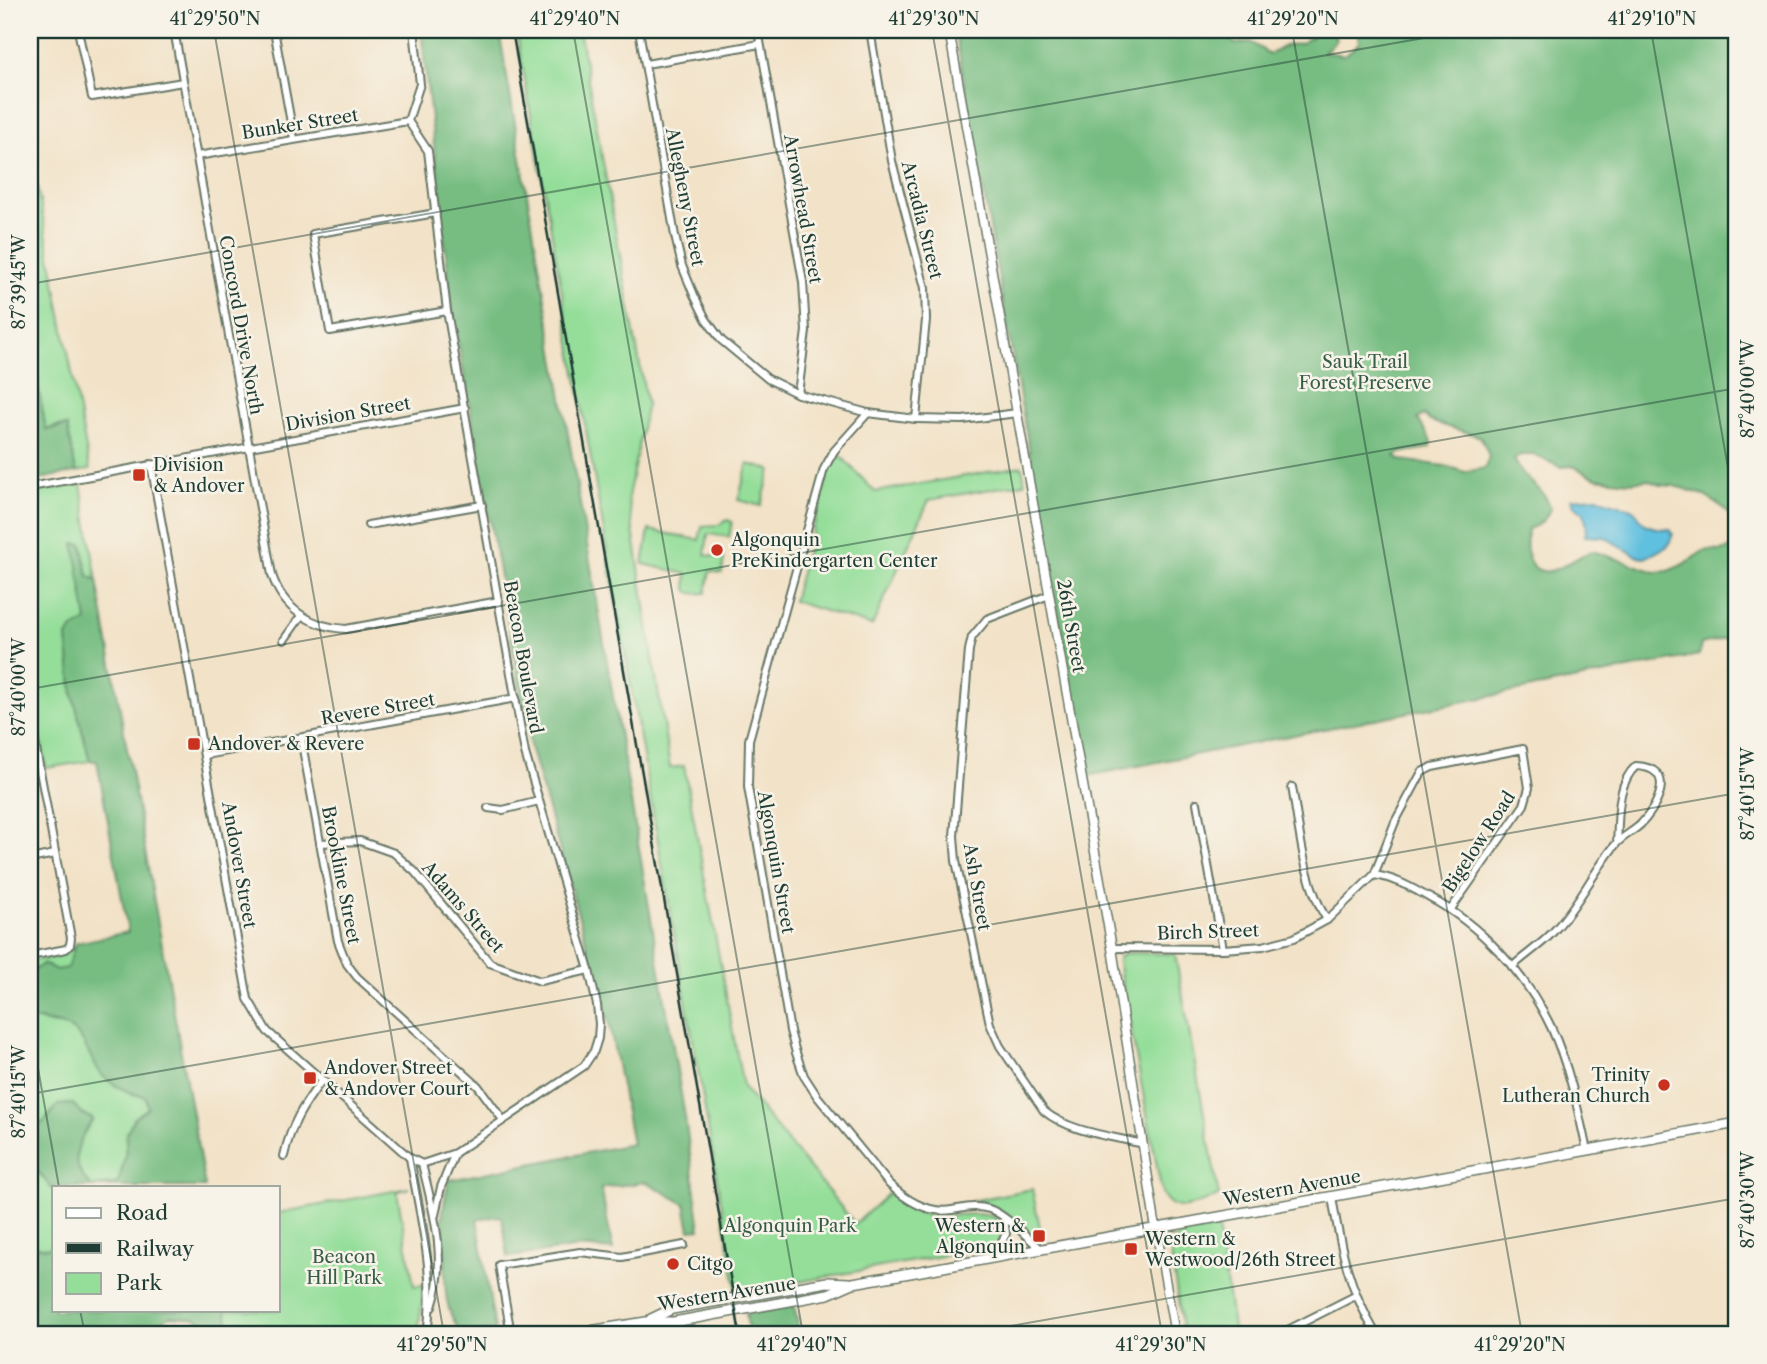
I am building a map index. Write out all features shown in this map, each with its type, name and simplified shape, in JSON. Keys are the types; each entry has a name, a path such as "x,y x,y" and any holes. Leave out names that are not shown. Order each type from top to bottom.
{"main road":[{"name":"Western Avenue","path":"571,1334 646,1322 684,1307 827,1282 853,1283 1737,1123"}],"street":[{"path":"78,30 92,97 183,82"},
{"name":"Concord Drive North","path":"174,30 272,575 285,601 301,615"},
{"path":"274,30 294,139"},
{"path":"408,121 420,85 414,30"},
{"name":"Allegheny Street","path":"639,30 682,265 694,295 721,340 768,379 798,394 869,413 916,419 963,420 1017,413"},
{"name":"Arrowhead Street","path":"758,30 803,282 806,331 798,394"},
{"name":"Arcadia Street","path":"870,30 892,161 925,288 926,320 916,419"},
{"name":"26th Street","path":"950,30 1112,948 1175,1334"},
{"path":"646,64 760,44"},
{"name":"Bunker Street","path":"197,156 408,121"},
{"name":"Beacon Boulevard","path":"408,121 428,151 447,311 525,753 589,970 600,1024 594,1051 577,1073 455,1153"},
{"path":"436,213 313,234 330,331 447,311"},
{"name":"Division Street","path":"30,486 465,408"},
{"name":"Algonquin Street","path":"869,413 834,451 824,469 749,740 748,787 790,1031 804,1076 817,1096 889,1184 902,1196 916,1205 932,1210 948,1211 977,1206 993,1210 1041,1249"},
{"name":"Andover Street","path":"151,464 248,999 267,1031 410,1158 422,1164"},
{"path":"368,525 482,505"},
{"name":"Ash Street","path":"1049,595 987,619 972,637 953,827 956,861 990,1024 1000,1046 1044,1111 1052,1118 1065,1124 1143,1144"},
{"path":"284,640 301,615 324,626 346,629 499,601"},
{"name":"Revere Street","path":"205,755 516,698"},
{"path":"30,717 70,945 66,950 30,956"},
{"name":"Brookline Street","path":"301,738 338,940 347,964 357,977 478,1086 503,1120"},
{"name":"Bigelow Road","path":"1374,875 1395,822 1422,772 1432,767 1523,749 1529,788 1524,805 1451,909"},
{"path":"1512,967 1554,931 1617,843 1642,822 1661,791 1662,779 1657,772 1647,767 1636,766 1628,773 1624,783 1617,843"},
{"path":"1292,787 1310,882 1327,920"},
{"path":"488,808 503,810 539,801"},
{"path":"1196,803 1223,950"},
{"name":"Adams Street","path":"320,843 360,841 394,853 415,872 490,963 540,981 589,970"},
{"path":"30,859 55,854"},
{"path":"1374,875 1391,877 1451,909 1483,936 1512,967 1550,1026 1574,1093 1587,1151"},
{"name":"Birch Street","path":"1112,948 1223,950 1263,946 1294,938 1327,920 1374,875"},
{"path":"284,1156 289,1133 298,1114 322,1080"},
{"path":"430,1312 437,1293 440,1250 435,1215 422,1164 455,1153"},
{"path":"435,1215 441,1187 455,1153"},
{"path":"410,1158 430,1279 427,1334"},
{"path":"1332,1197 1343,1260 1355,1296 1376,1334"},
{"path":"993,1258 1006,1234 1004,1218"},
{"path":"511,1334 499,1265 580,1252 622,1256 684,1244"},
{"path":"1280,1334 1355,1296"}],"green space":[{"path":"421,30 499,30 685,1117 700,1229 690,1230 685,1204 646,1182 601,1188 613,1250 579,1247 508,1257 502,1216 477,1219 495,1330 462,1334 452,1317 446,1290 442,1223 449,1180 632,1144 609,1022 531,750 452,308"},
{"name":"Algonquin Park","path":"516,30 579,30 647,404 628,497 670,768 684,766 743,1087 855,1224 890,1192 908,1206 928,1215 992,1216 1000,1222 1002,1231 997,1246 737,1293"},
{"name":"Sauk Trail Forest Preserve","path":"955,30 1224,30 1235,44 1250,42 1270,54 1285,46 1302,43 1321,30 1331,31 1336,39 1323,52 1345,55 1359,43 1358,30 1737,30 1737,522 1721,506 1701,494 1675,486 1660,485 1647,480 1629,482 1596,478 1573,466 1561,467 1534,455 1521,455 1514,459 1551,508 1542,522 1528,529 1527,554 1533,566 1540,570 1555,570 1593,551 1655,572 1668,571 1705,550 1721,551 1737,547 1737,635 1701,644 1699,655 1087,776","holes":["1424,415 1430,421 1481,437 1489,456 1485,468 1465,472 1445,466 1400,460 1395,456 1402,452 1430,447 1432,442 1418,419"]},
{"path":"33,164 90,470 76,472 67,426 46,430 30,342 30,243 36,237 30,214 30,166"},
{"path":"30,342 46,430 67,426 76,472 39,479 30,429"},
{"path":"838,453 875,492 1022,466 1025,483 929,500 872,626 793,601 829,470"},
{"path":"748,464 771,470 761,506 738,500"},
{"path":"81,484 97,580 88,576 82,544 87,622 73,629 67,637 73,695 90,761 46,768 30,676 30,493"},
{"path":"728,520 732,522 729,537 708,534 705,555 724,558 722,573 710,571 706,593 694,594 688,591 687,574 643,564 649,530 699,540 702,526 718,525"},
{"path":"74,543 82,544 88,576 97,580 205,1186 98,1186 118,1183 125,1158 127,1132 135,1117 148,1108 146,1097 122,1089 106,1079 83,1042 72,1030 51,1022 30,1020 30,973 43,964 57,970 67,968 76,943 128,932 97,761 90,761 73,695 67,637 73,629 87,621"},
{"path":"76,943 68,968 57,970 43,964 30,973 30,961 61,955"},
{"path":"1127,953 1175,954 1219,1196 1188,1207 1173,1205 1162,1193 1118,961 1119,957"},
{"path":"30,1020 71,1028 84,1041 103,1076 133,1094 146,1097 148,1108 135,1117 127,1132 119,1183 91,1186 79,1170 79,1145 93,1119 82,1114 73,1104 58,1105 44,1122 30,1128"},
{"path":"73,1104 82,1114 93,1119 82,1137 77,1153 79,1170 91,1186 52,1186 52,1189 30,1162 30,1128 44,1122 58,1105"},
{"path":"30,1162 52,1189 52,1245 48,1248 30,1246"},
{"name":"Beacon Hill Park","path":"409,1188 397,1192 414,1286 424,1285 418,1334 230,1334 226,1312 280,1312 280,1213"},
{"path":"1032,1189 1042,1237 1026,1231 995,1207 971,1201"},
{"path":"1218,1228 1234,1334 1183,1334 1170,1248 1172,1241 1183,1234"},
{"path":"52,1245 52,1312 226,1312 230,1334 218,1334 217,1329 195,1318 170,1316 155,1326 104,1334 30,1334 30,1246 48,1248"},
{"path":"794,1306 800,1334 749,1334 746,1314"}],"water":[{"path":"1598,497 1633,510 1648,526 1670,529 1673,534 1668,546 1645,558 1604,537 1585,536 1587,526 1584,513 1571,499"}],"railway":[{"path":"512,30 740,1334"}],"place":[{"name":"Division & Andover","path":"139,475"},
{"name":"Algonquin PreKindergarten Center","path":"717,550"},
{"name":"Andover & Revere","path":"194,744"},
{"name":"Andover Street & Andover Court","path":"310,1078"},
{"name":"Trinity Lutheran Church","path":"1664,1085"},
{"name":"Western & Algonquin","path":"1039,1236"},
{"name":"Western & Westwood/26th Street","path":"1131,1249"},
{"name":"Citgo","path":"673,1264"}]}
